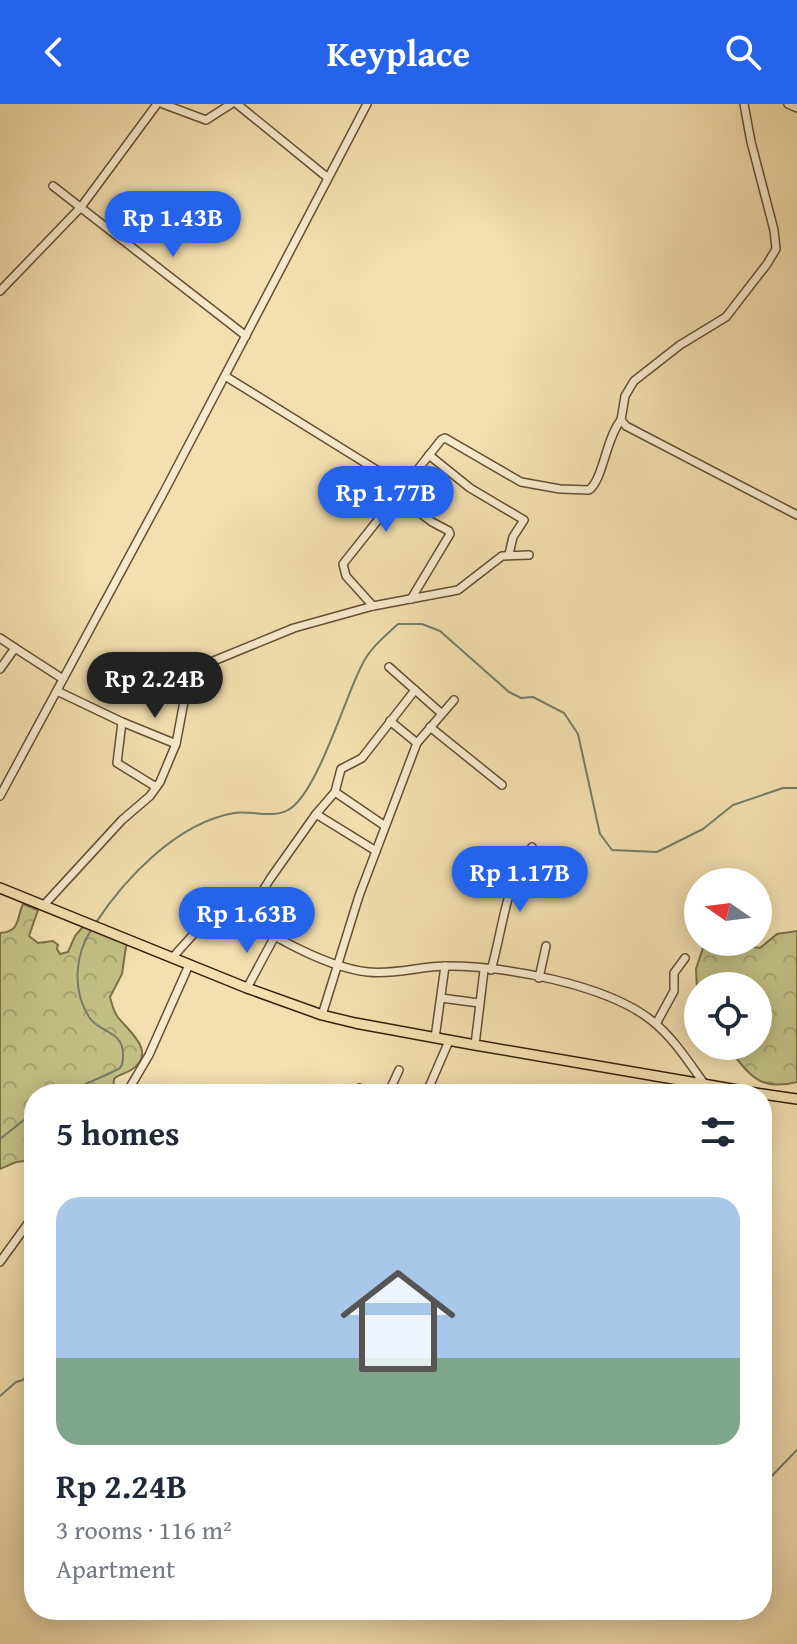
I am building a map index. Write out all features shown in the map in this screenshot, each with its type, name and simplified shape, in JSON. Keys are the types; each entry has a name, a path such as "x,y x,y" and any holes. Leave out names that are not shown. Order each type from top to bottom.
{"main road":[{"path":"0,888 247,988 322,1015 449,1041 695,1084"},
{"path":"772,1095 797,1099"}],"street":[{"path":"0,291 81,207 157,104"},
{"path":"163,104 206,120 234,104 328,178"},
{"path":"0,796 367,104"},
{"path":"373,606 346,576 343,564 441,440 448,439 521,482 583,492 589,490 596,484 607,446 621,420 625,396 634,381 680,345 726,317 767,264 776,249 774,230 744,104"},
{"path":"788,104 797,108"},
{"path":"53,186 246,336"},
{"path":"225,376 404,487"},
{"path":"621,420 626,426 797,515"},
{"path":"429,455 463,483 524,520 513,537 509,554"},
{"path":"397,496 450,534 411,599"},
{"path":"43,906 156,787 176,744 186,691 211,662 294,628 373,606 458,590 509,554 529,555"},
{"path":"0,638 63,679"},
{"path":"0,669 15,648"},
{"path":"389,667 441,713"},
{"path":"246,918 270,879 335,792 341,769 362,758 415,690"},
{"path":"57,691 176,744"},
{"path":"322,1015 376,851 417,743 454,700"},
{"path":"390,721 417,743"},
{"path":"122,722 117,763 156,787"},
{"path":"430,727 502,785"},
{"path":"335,792 385,826"},
{"path":"316,814 376,851"},
{"path":"475,1045 479,1003 498,947 510,890 519,866 532,847"},
{"path":"172,958 219,906 337,964 366,972 385,973 445,966 539,978 592,990 648,1017 678,1047 705,1084"},
{"path":"247,988 275,936"},
{"path":"539,978 546,946"},
{"path":"656,1024 674,991 674,973 685,958"},
{"path":"132,1084 149,1055 189,965"},
{"path":"435,1038 445,966"},
{"path":"441,998 479,1003"},
{"path":"430,1084 449,1041"},
{"path":"393,1084 399,1070"},
{"path":"0,1262 24,1229"}],"green space":[{"path":"23,904 38,910 29,936 38,943 53,941 58,945 60,954 68,952 75,936 86,923 127,940 122,974 110,997 117,1016 142,1049 142,1056 131,1070 114,1079 114,1084 24,1084 24,1161 0,1169 0,933 11,930 17,923"},
{"path":"797,931 797,1082 784,1084 755,1078 738,1060 772,1060 772,972 696,972 696,969 700,956 772,956 772,938 777,934"}],"waterway":[{"path":"95,924 137,871 192,828 234,813 282,813 299,801 320,765 365,659 398,624 422,624 440,631 509,692 521,698 533,697 564,713 578,734 600,834 612,850 657,852 703,829 733,805 783,788 797,788"},
{"path":"87,1084 117,1070 123,1062 120,1041 89,1017 80,996 79,961 91,930"},
{"path":"0,1139 24,1120"},
{"path":"0,1396 24,1379"},
{"path":"772,1476 797,1450"}]}
